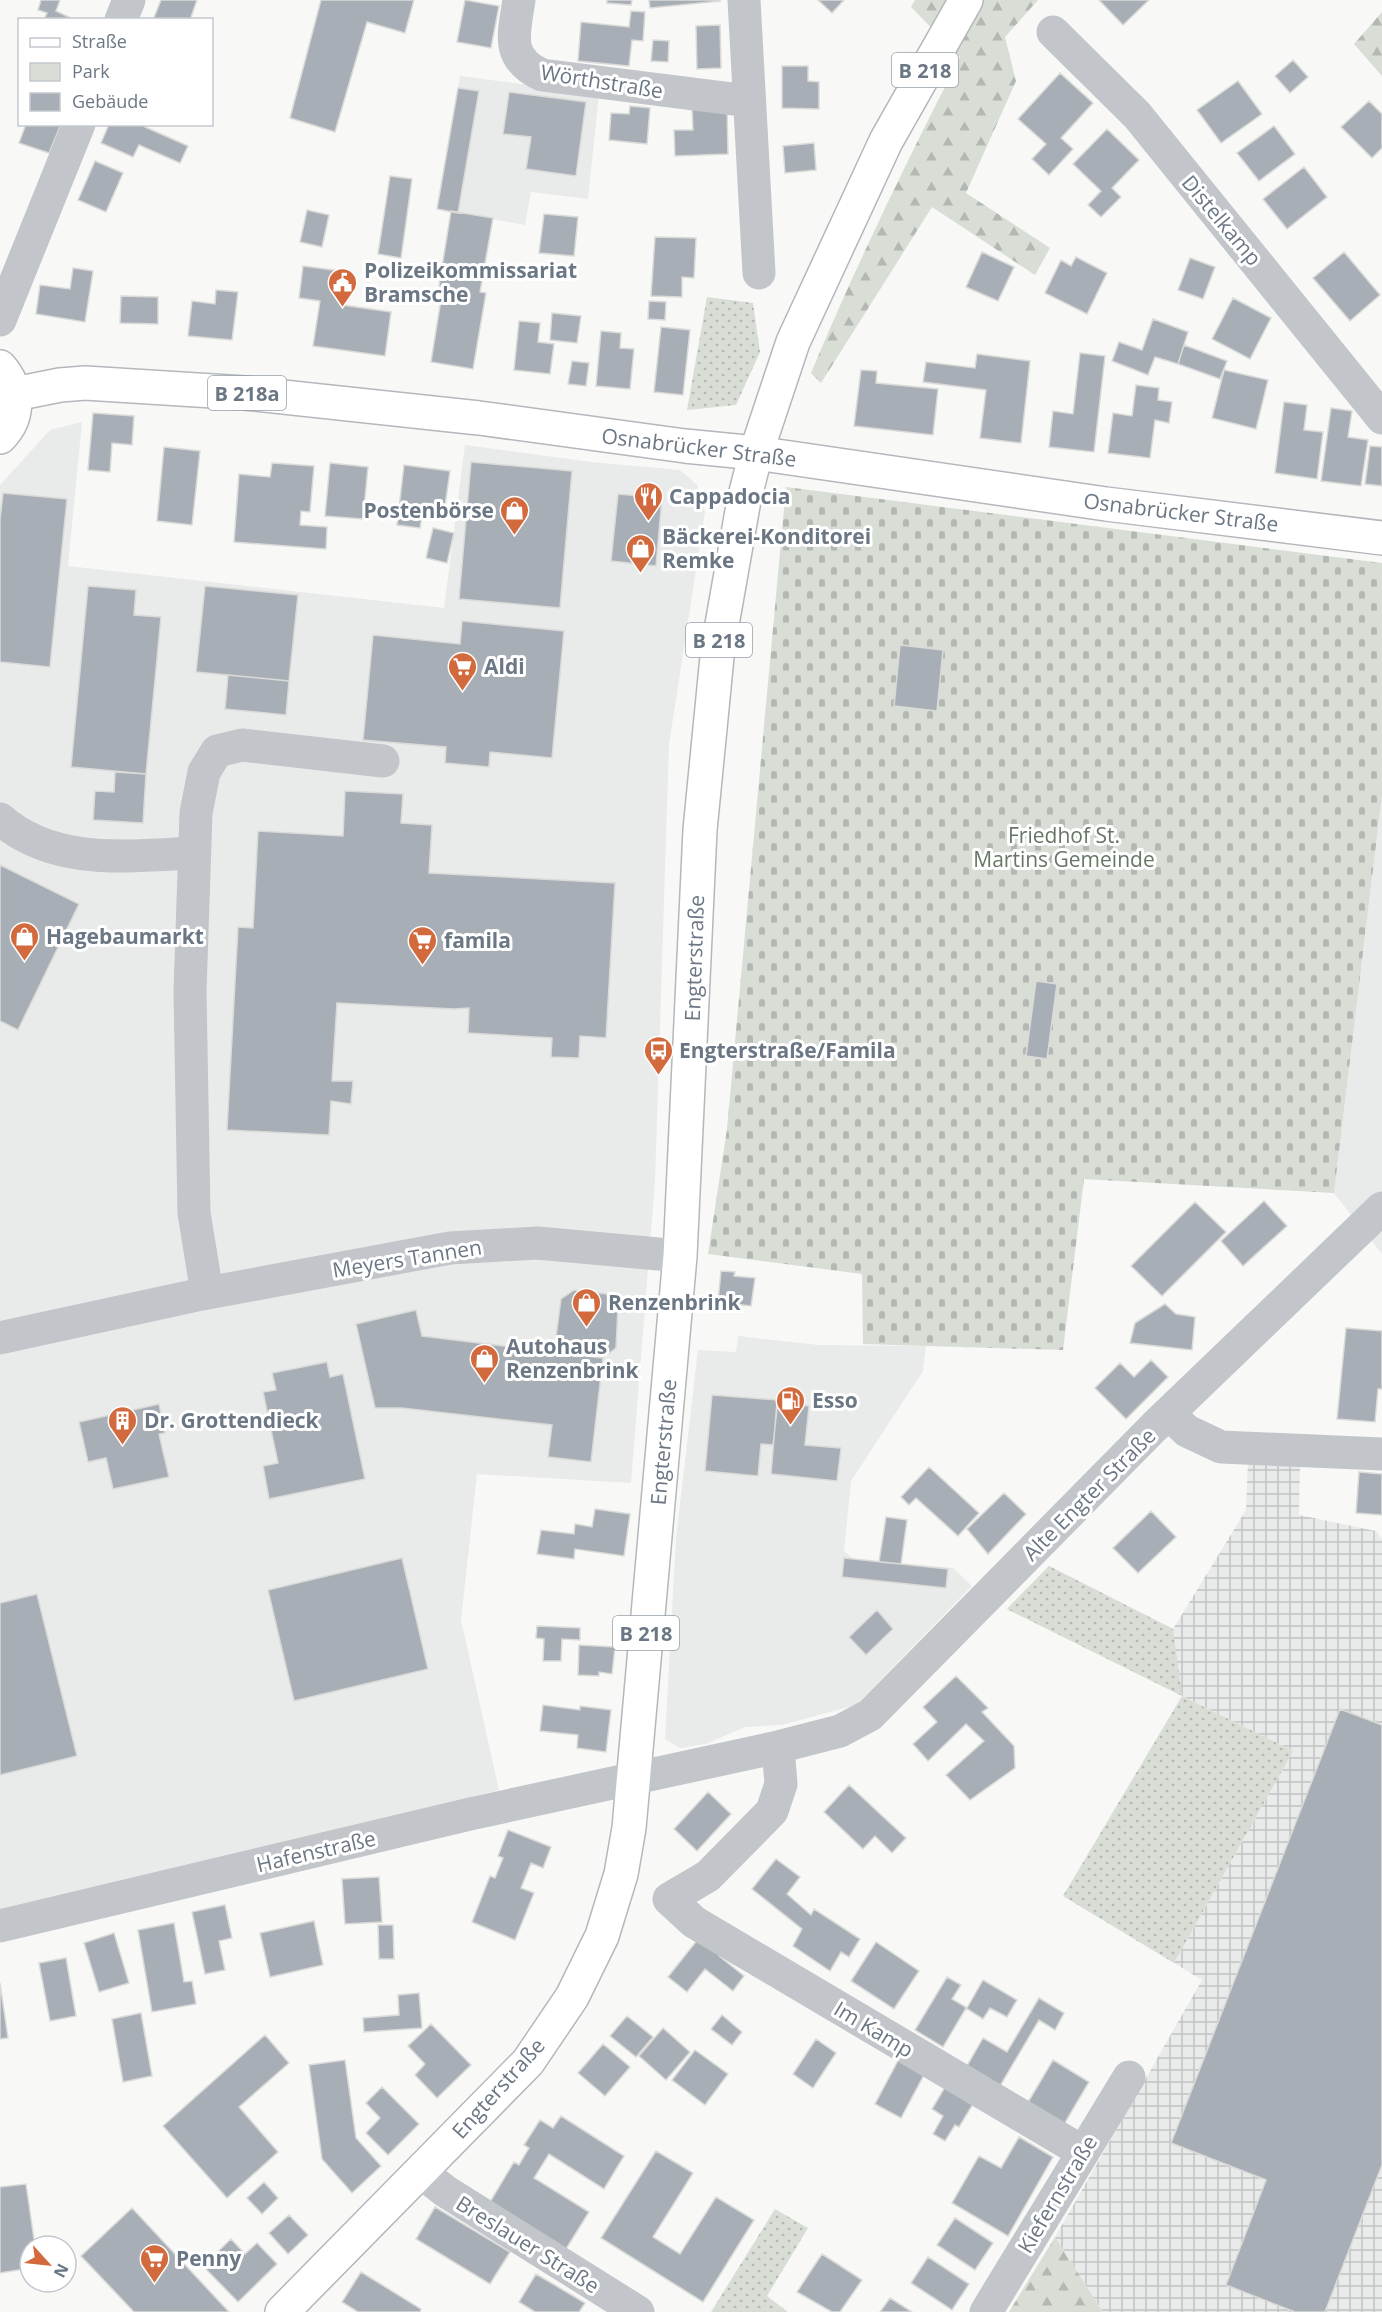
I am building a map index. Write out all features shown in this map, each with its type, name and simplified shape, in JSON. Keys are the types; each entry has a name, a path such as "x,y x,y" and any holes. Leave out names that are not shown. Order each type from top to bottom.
{"main road":[{"name":"B 218","path":"756,453 793,342 886,141 966,0"},
{"name":"Osnabrücker Straße","path":"7,381 60,385 85,383 245,393 479,418 685,446 756,453 1106,504 1382,538"},
{"path":"0,437 11,423 15,407 7,381"},
{"name":"Engterstraße","path":"295,2308 421,2172 528,2062 577,1987 602,1936 621,1874 629,1828 680,1256 700,830 718,647 744,500 756,453"}],"street":[{"path":"122,18 129,0"},
{"name":"Wörthstraße","path":"519,0 514,38 517,56 527,68 542,75 749,101"},
{"path":"744,0 759,273"},
{"name":"Distelkamp","path":"1053,32 1137,116 1382,418"},
{"path":"0,320 78,126"},
{"path":"207,1293 194,1213 190,991 193,853 196,813 204,772 217,751 242,745 382,761"},
{"path":"0,819 33,841 74,854 115,856 193,853"},
{"name":"Alte Engter Straße","path":"633,1778 778,1747 840,1731 870,1715 1169,1413 1382,1208"},
{"name":"Meyers Tannen","path":"0,1338 207,1293 450,1248 537,1243 680,1256"},
{"path":"1169,1413 1187,1431 1221,1447 1382,1454"},
{"name":"Im Kamp","path":"778,1747 782,1784 772,1811 708,1876 669,1899 694,1922 1083,2152"},
{"name":"Hafenstraße","path":"0,1926 458,1817 633,1778"},
{"name":"Kiefernstraße","path":"986,2312 1129,2077"},
{"name":"Breslauer Straße","path":"421,2172 445,2191 638,2312"}],"shaded area":[{"path":"460,76 599,94 588,199 531,192 525,225 437,209"},
{"path":"82,422 68,566 444,608 465,445 591,462 680,470 697,485 705,512 669,744 655,1181 631,1483 477,1474 461,1620 499,1790 0,1912 0,485 50,430"},
{"path":"1382,795 1382,1254 1334,1193"},
{"path":"738,1336 819,1345 926,1346 923,1371 851,1481 844,1551 853,1559 953,1568 972,1586 856,1705 782,1725 745,1727 706,1744 680,1748 665,1739 676,1538 698,1350 736,1352"},
{"path":"1248,1463 1300,1466 1299,1515 1376,1531 1382,1539 1382,2312 1103,2312 1055,2237 1202,1980 1174,1963 1293,1751 1007,1609 1049,1566 1173,1629 1246,1510"}],"green space":[{"path":"915,0 1038,0 1005,37 1016,81 966,193 1050,248 1035,275 932,207 821,383 811,373 828,333 882,213 960,57 911,7"},
{"path":"1382,12 1382,76 1354,44"},
{"path":"707,297 753,303 760,352 736,405 687,410"},
{"name":"Friedhof St. Martins Gemeinde","path":"786,487 1382,563 1382,795 1334,1193 1084,1179 1063,1350 863,1344 862,1274 708,1254 727,1129"},
{"path":"1049,1566 1173,1629 1182,1696 1007,1609"},
{"path":"1182,1696 1293,1751 1174,1963 1063,1896"},
{"path":"775,2209 808,2228 767,2296 788,2312 711,2312"},
{"path":"1055,2237 1103,2312 1009,2312"}],"building":[{"path":"41,0 60,0 56,11 71,18 45,18 47,13 38,10"},
{"path":"161,0 197,0 191,18 154,18"},
{"path":"321,0 414,0 405,33 367,22 335,132 290,118"},
{"path":"465,0 499,6 491,48 457,42"},
{"path":"607,0 632,0 631,5 607,3"},
{"path":"649,0 720,0 720,1 650,8"},
{"path":"818,0 844,0 832,13"},
{"path":"1099,0 1149,0 1123,25"},
{"path":"631,11 645,12 643,41 632,40 629,66 578,61 581,22 629,27"},
{"path":"720,25 721,68 697,69 696,26"},
{"path":"653,40 669,41 668,62 651,61"},
{"path":"1293,60 1308,77 1290,93 1275,76"},
{"path":"782,66 808,66 808,81 819,82 819,109 782,108"},
{"path":"1060,73 1093,103 1061,138 1073,149 1049,175 1032,159 1046,144 1018,119"},
{"path":"1238,81 1262,114 1221,143 1197,110"},
{"path":"458,88 479,91 458,213 437,209"},
{"path":"509,92 586,102 576,176 526,169 531,137 503,134"},
{"path":"1369,101 1382,114 1382,148 1372,158 1341,127"},
{"path":"630,106 650,108 647,144 609,140 611,113 629,114"},
{"path":"727,107 728,154 675,156 674,130 693,130 692,108"},
{"path":"25,126 60,126 49,153 19,143"},
{"path":"108,126 145,126 188,146 180,163 139,145 133,157 101,143"},
{"path":"1274,126 1295,154 1259,181 1237,153"},
{"path":"1107,129 1139,160 1112,188 1121,197 1101,217 1088,205 1101,191 1073,164"},
{"path":"814,143 816,170 785,173 783,146"},
{"path":"95,161 123,173 106,212 78,200"},
{"path":"1304,167 1327,197 1287,229 1263,199"},
{"path":"390,176 412,179 401,258 378,254"},
{"path":"307,210 329,215 322,247 300,242"},
{"path":"451,211 493,218 480,292 486,293 473,369 431,362 443,287 439,286"},
{"path":"544,214 578,217 574,256 539,253"},
{"path":"655,237 696,238 694,278 682,277 682,297 651,296"},
{"path":"982,252 1014,267 998,301 966,287"},
{"path":"1344,252 1380,295 1350,321 1313,278"},
{"path":"1076,257 1107,273 1087,314 1045,293 1061,260 1071,266"},
{"path":"1190,258 1215,267 1203,299 1178,290"},
{"name":"Polizeikommissariat Bramsche","path":"303,266 348,272 343,305 391,312 385,356 313,346 320,301 299,298"},
{"path":"73,268 93,271 85,322 36,314 40,285 70,289"},
{"path":"216,290 238,292 232,340 188,336 192,301 215,304"},
{"path":"121,296 158,297 158,324 120,323"},
{"path":"1233,298 1271,318 1250,359 1212,339"},
{"path":"649,301 666,302 665,320 648,319"},
{"path":"552,313 581,316 577,343 550,340"},
{"path":"1153,319 1188,332 1178,364 1155,357 1148,375 1112,361 1119,342 1142,350"},
{"path":"519,321 540,323 538,342 554,344 550,374 514,370"},
{"path":"661,327 690,330 683,395 654,392"},
{"path":"601,331 621,333 620,348 634,349 630,389 596,386"},
{"path":"1184,345 1227,361 1220,379 1178,364"},
{"path":"1080,353 1105,356 1094,452 1049,447 1053,411 1073,414"},
{"path":"977,354 1030,361 1021,443 980,438 986,390 923,382 926,362 975,368"},
{"path":"572,361 589,363 586,386 568,384"},
{"path":"861,370 877,371 876,383 938,389 933,435 854,426"},
{"path":"1224,370 1268,380 1256,429 1212,418"},
{"path":"1136,385 1159,388 1158,400 1172,402 1169,423 1155,420 1150,458 1108,453 1113,413 1132,416"},
{"path":"1284,402 1307,405 1304,430 1323,432 1317,479 1275,473"},
{"path":"1331,408 1352,411 1348,437 1368,440 1361,486 1321,481"},
{"path":"93,413 134,416 132,445 112,443 110,472 88,470"},
{"path":"1370,446 1382,447 1382,486 1365,484"},
{"path":"164,447 200,451 192,525 157,521"},
{"name":"Postenbörse","path":"471,462 572,471 560,608 459,599"},
{"path":"272,463 314,466 310,512 301,511 300,525 327,527 326,549 234,542 239,474 270,477"},
{"path":"330,463 368,467 363,519 325,516"},
{"path":"404,465 450,471 445,506 424,503 420,528 397,525"},
{"path":"3,493 67,499 50,667 0,662 0,520"},
{"path":"618,494 662,498 656,566 611,561"},
{"path":"433,528 454,533 447,563 426,558"},
{"path":"88,586 136,590 134,615 161,617 146,774 71,767"},
{"path":"205,586 298,595 289,681 196,672"},
{"name":"Aldi","path":"462,621 564,631 552,758 490,752 489,767 445,763 446,747 363,740 373,635 460,644"},
{"path":"900,645 943,650 937,711 894,706"},
{"path":"228,675 289,681 286,715 225,709"},
{"path":"115,772 146,774 143,823 93,820 95,791 114,792"},
{"name":"famila","path":"345,791 403,794 401,823 432,825 429,873 615,883 606,1038 580,1036 579,1058 551,1057 552,1038 468,1033 469,1008 337,1003 332,1081 353,1081 351,1104 331,1101 329,1135 227,1130 238,927 253,928 258,831 343,836"},
{"name":"Hagebaumarkt","path":"0,865 79,904 18,1030 0,1021"},
{"path":"1036,981 1057,984 1047,1059 1026,1056"},
{"path":"1264,1201 1287,1226 1243,1266 1221,1241"},
{"path":"1195,1202 1226,1232 1162,1296 1131,1266"},
{"path":"721,1271 735,1272 734,1276 755,1278 751,1306 718,1302"},
{"name":"Renzenbrink","path":"574,1290 607,1294 618,1307 616,1348 603,1358 554,1352 561,1299"},
{"path":"1165,1304 1176,1314 1195,1317 1192,1350 1130,1343 1135,1323"},
{"name":"Autohaus Renzenbrink","path":"416,1310 422,1336 603,1358 591,1462 548,1457 552,1425 402,1408 375,1408 356,1324"},
{"path":"1346,1328 1382,1331 1382,1389 1378,1389 1375,1422 1337,1419"},
{"path":"1151,1360 1168,1377 1126,1419 1095,1388 1120,1363 1134,1377"},
{"path":"327,1362 330,1377 343,1374 365,1479 269,1499 263,1466 278,1463 263,1392 276,1390 272,1373"},
{"path":"712,1395 778,1400 773,1445 761,1444 758,1476 705,1471"},
{"name":"Esso","path":"777,1402 809,1406 805,1445 841,1448 837,1481 771,1474"},
{"name":"Dr. Grottendieck","path":"159,1404 165,1433 159,1434 169,1477 113,1489 106,1458 88,1462 79,1422"},
{"path":"929,1467 979,1513 958,1536 916,1498 909,1505 901,1497"},
{"path":"1359,1472 1382,1474 1382,1515 1356,1513"},
{"path":"1004,1493 1026,1514 988,1554 967,1529"},
{"path":"595,1509 630,1514 624,1556 575,1549 574,1559 537,1554 541,1530 574,1534 575,1524 592,1527"},
{"path":"1151,1511 1176,1537 1138,1573 1113,1548"},
{"path":"886,1517 907,1520 901,1564 879,1562"},
{"path":"402,1558 428,1669 294,1701 268,1590"},
{"path":"844,1558 948,1569 946,1588 842,1577"},
{"path":"37,1594 77,1756 0,1775 0,1603"},
{"path":"877,1610 893,1629 866,1655 849,1637"},
{"path":"537,1626 580,1628 580,1640 562,1639 561,1661 543,1661 544,1639 536,1638"},
{"path":"579,1645 615,1647 612,1674 599,1672 599,1676 578,1675"},
{"path":"956,1676 988,1708 982,1712 1014,1746 1015,1768 970,1800 946,1775 984,1741 966,1724 928,1761 913,1744 937,1722 923,1707"},
{"path":"543,1705 580,1710 580,1706 611,1710 606,1752 577,1748 578,1735 540,1731"},
{"path":"1340,1709 1382,1725 1382,2165 1325,2312 1295,2312 1226,2285 1266,2180 1171,2143"},
{"path":"849,1785 906,1838 892,1853 875,1836 863,1849 824,1812"},
{"path":"708,1792 731,1814 697,1851 674,1829"},
{"path":"508,1830 551,1847 543,1868 531,1863 521,1888 534,1893 515,1940 472,1922 490,1876 495,1878 503,1858 498,1856"},
{"path":"776,1859 800,1877 787,1894 811,1915 814,1909 860,1939 849,1957 841,1952 830,1971 793,1946 802,1929 752,1889"},
{"path":"379,1877 382,1922 345,1924 342,1879"},
{"path":"225,1905 232,1938 219,1941 225,1970 205,1974 192,1912"},
{"path":"314,1921 323,1965 270,1977 260,1933"},
{"path":"174,1923 184,1982 192,1981 196,2004 152,2012 138,1930"},
{"path":"378,1925 393,1925 394,1959 379,1959"},
{"path":"114,1933 129,1983 99,1992 84,1943"},
{"path":"702,1934 724,1951 719,1956 744,1976 733,1991 705,1969 687,1992 668,1977"},
{"path":"876,1942 919,1971 894,2009 851,1981"},
{"path":"66,1958 76,2016 50,2021 39,1963"},
{"path":"947,1977 961,1985 952,1999 967,2008 983,1980 1017,2000 1007,2017 990,2008 983,2019 966,2008 943,2047 915,2030"},
{"path":"0,1983 8,2038 0,2039"},
{"path":"419,1993 422,2028 364,2032 363,2018 399,2015 398,1995"},
{"path":"1039,1998 1064,2013 1055,2030 1039,2020 1000,2086 967,2066 983,2038 1007,2052"},
{"path":"141,2013 152,2076 123,2082 112,2019"},
{"path":"722,2015 742,2032 732,2045 711,2029"},
{"path":"627,2016 653,2037 636,2057 610,2036"},
{"path":"431,2024 471,2065 437,2098 415,2075 425,2064 408,2046"},
{"path":"663,2028 690,2052 666,2080 639,2056"},
{"path":"265,2035 289,2063 239,2107 278,2152 227,2198 163,2126"},
{"path":"816,2039 836,2053 813,2088 793,2074"},
{"path":"603,2044 630,2067 605,2096 578,2073"},
{"path":"695,2050 728,2074 705,2105 672,2080"},
{"path":"900,2057 926,2071 901,2118 875,2104"},
{"path":"345,2060 356,2138 381,2166 352,2193 322,2159 309,2065"},
{"path":"1053,2060 1089,2082 1063,2126 1027,2104"},
{"path":"382,2087 419,2124 388,2155 366,2133 380,2118 366,2103"},
{"path":"945,2087 973,2104 959,2127 955,2125 945,2141 933,2134 943,2116 932,2109"},
{"path":"561,2116 624,2156 604,2189 549,2154 534,2178 589,2212 566,2249 490,2202 514,2162 519,2165 529,2148 524,2145 540,2120 553,2128"},
{"path":"1019,2137 1053,2157 1008,2236 952,2203 979,2156 1001,2168"},
{"path":"656,2151 693,2173 653,2237 680,2254 716,2197 754,2220 703,2302 601,2238"},
{"path":"264,2182 278,2198 262,2214 247,2198"},
{"path":"26,2184 33,2234 18,2234 18,2270 0,2273 0,2187"},
{"path":"435,2207 510,2252 490,2284 416,2239"},
{"name":"Penny","path":"132,2208 229,2312 134,2312 81,2256"},
{"path":"289,2215 308,2235 288,2254 269,2233"},
{"path":"955,2218 993,2243 975,2270 937,2245"},
{"path":"231,2239 245,2254 257,2243 277,2264 238,2302 203,2266"},
{"path":"822,2254 862,2280 840,2312 832,2312 797,2292"},
{"path":"928,2257 969,2284 952,2310 911,2283"},
{"path":"361,2272 421,2309 420,2312 358,2312 342,2302"},
{"path":"536,2274 585,2303 579,2312 535,2312 519,2302"},
{"path":"890,2298 912,2312 880,2312"}],"place":[{"name":"Polizeikommissariat Bramsche","path":"343,308"},
{"name":"Cappadocia","path":"648,522"},
{"name":"Postenbörse","path":"515,536"},
{"name":"Bäckerei-Konditorei Remke","path":"641,574"},
{"name":"Aldi","path":"463,692"},
{"name":"Hagebaumarkt","path":"25,962"},
{"name":"famila","path":"423,966"},
{"name":"Engterstraße/Famila","path":"658,1076"},
{"name":"Renzenbrink","path":"587,1328"},
{"name":"Autohaus Renzenbrink","path":"485,1384"},
{"name":"Esso","path":"791,1426"},
{"name":"Dr. Grottendieck","path":"123,1446"},
{"name":"Penny","path":"155,2284"}]}
